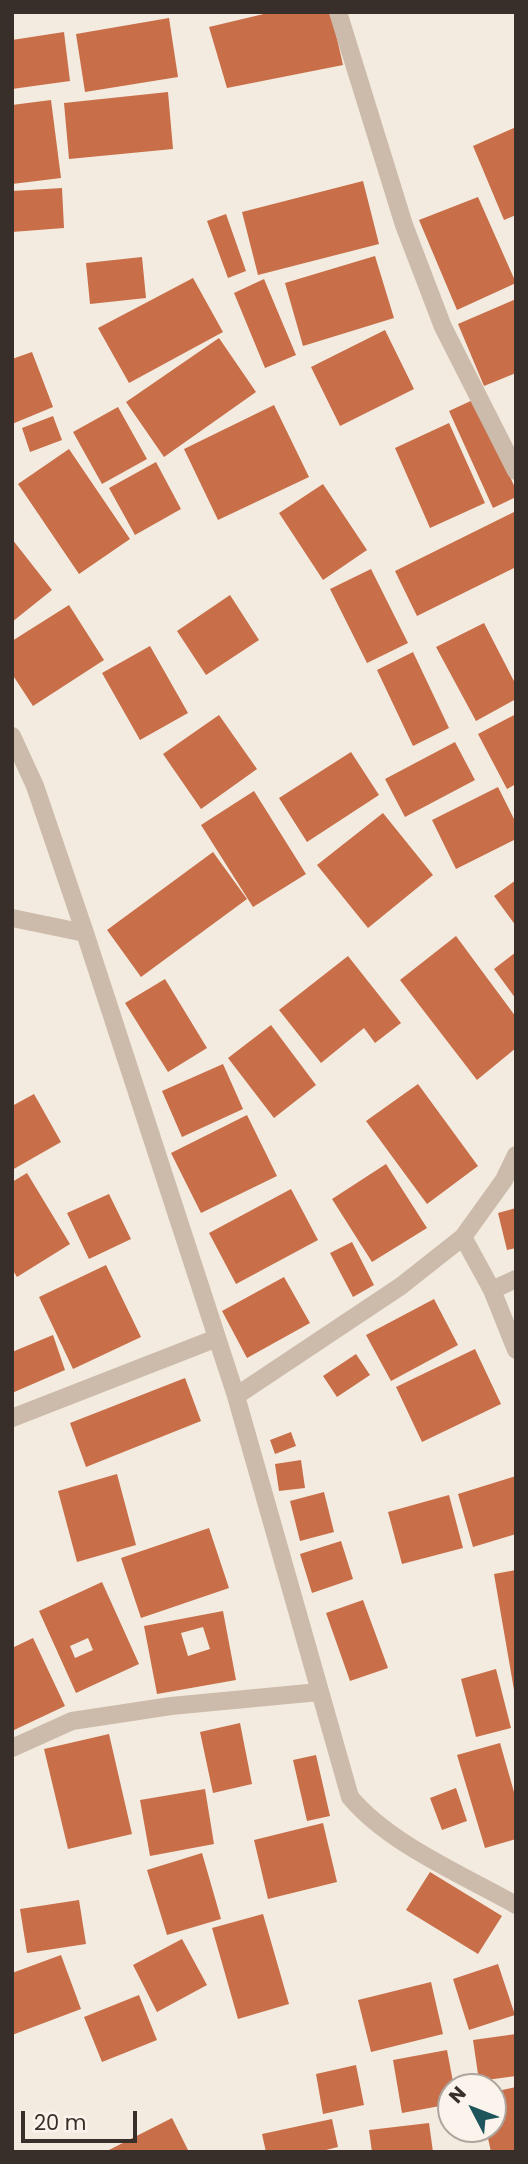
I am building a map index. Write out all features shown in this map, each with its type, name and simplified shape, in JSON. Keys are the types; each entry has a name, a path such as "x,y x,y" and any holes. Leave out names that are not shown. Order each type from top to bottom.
{"street":[{"path":"338,12 404,225 443,327 516,471"},
{"path":"12,736 35,786 85,933 236,1396 351,1797 364,1813 392,1834 516,1905"},
{"path":"12,918 85,933"},
{"path":"236,1396 401,1286 463,1237 504,1180 516,1155"},
{"path":"463,1237 492,1290 516,1350"},
{"path":"492,1290 516,1279"},
{"path":"12,1418 217,1338"},
{"path":"12,1748 72,1721 171,1706 319,1692"}],"building":[{"path":"272,12 331,12 343,65 227,88 209,27"},
{"path":"169,18 178,77 85,92 76,34"},
{"path":"64,32 70,81 12,89 12,40"},
{"path":"168,92 173,149 69,159 64,103"},
{"path":"51,100 61,178 12,184 12,105"},
{"path":"516,127 516,215 504,220 473,146"},
{"path":"363,181 379,244 258,275 242,212"},
{"path":"62,188 64,228 12,232 12,191"},
{"path":"478,197 516,283 457,310 419,220"},
{"path":"226,214 246,271 228,278 207,221"},
{"path":"375,256 394,318 303,346 285,283"},
{"path":"142,257 146,298 90,304 86,263"},
{"path":"193,278 223,332 129,383 98,328"},
{"path":"264,279 296,355 265,368 234,293"},
{"path":"516,299 516,373 484,386 458,324"},
{"path":"385,330 414,389 340,426 311,367"},
{"path":"219,338 256,392 164,457 126,402"},
{"path":"32,352 53,407 12,424 12,359"},
{"path":"475,399 516,490 516,497 493,508 449,411"},
{"path":"274,405 309,477 218,520 184,449"},
{"path":"118,407 147,459 102,484 73,432"},
{"path":"53,416 62,440 30,452 22,428"},
{"path":"449,423 485,503 430,528 395,448"},
{"path":"69,449 130,539 79,574 18,484"},
{"path":"156,462 181,509 135,535 109,488"},
{"path":"323,484 367,550 323,580 279,513"},
{"path":"516,511 516,567 417,616 395,571"},
{"path":"12,539 52,590 12,622"},
{"path":"371,569 408,643 367,663 330,589"},
{"path":"230,595 259,640 206,675 177,631"},
{"path":"69,605 104,660 33,706 12,674 12,641"},
{"path":"484,623 516,685 516,699 476,721 436,647"},
{"path":"150,646 188,713 140,740 102,673"},
{"path":"413,652 449,728 413,746 377,670"},
{"path":"516,714 516,784 507,789 478,734"},
{"path":"219,715 257,769 201,809 163,754"},
{"path":"455,742 475,780 405,817 385,779"},
{"path":"351,752 379,795 307,842 279,798"},
{"path":"498,787 516,823 516,839 456,869 432,820"},
{"path":"254,791 306,874 253,907 201,825"},
{"path":"383,813 433,875 368,928 317,865"},
{"path":"213,852 247,899 141,977 107,930"},
{"path":"516,880 516,926 494,896"},
{"path":"456,936 516,1017 516,1048 477,1080 400,980"},
{"path":"516,952 516,999 494,969"},
{"path":"348,956 401,1023 375,1043 364,1028 321,1063 279,1010"},
{"path":"165,979 207,1048 168,1072 125,1003"},
{"path":"271,1025 316,1085 274,1118 228,1058"},
{"path":"223,1064 243,1109 182,1137 162,1091"},
{"path":"418,1084 478,1166 427,1204 366,1121"},
{"path":"34,1094 61,1142 12,1170 12,1106"},
{"path":"247,1115 277,1176 201,1213 171,1153"},
{"path":"386,1164 427,1228 372,1262 332,1199"},
{"path":"27,1173 70,1244 17,1277 12,1269 12,1182"},
{"path":"291,1189 318,1240 236,1284 209,1233"},
{"path":"109,1194 131,1239 89,1259 67,1213"},
{"path":"516,1208 516,1248 507,1250 498,1213"},
{"path":"352,1242 374,1285 353,1297 330,1253"},
{"path":"106,1265 141,1337 73,1369 39,1297"},
{"path":"284,1277 310,1323 247,1358 222,1311"},
{"path":"434,1299 458,1345 391,1381 366,1335"},
{"path":"53,1335 65,1370 12,1393 12,1352"},
{"path":"475,1349 501,1404 422,1442 396,1387"},
{"path":"356,1354 370,1375 337,1397 323,1376"},
{"path":"185,1378 201,1421 86,1467 70,1423"},
{"path":"291,1432 296,1446 275,1454 270,1440"},
{"path":"301,1460 305,1488 279,1491 275,1464"},
{"path":"117,1474 136,1545 77,1562 58,1491"},
{"path":"516,1476 516,1534 473,1547 458,1494"},
{"path":"324,1492 334,1532 300,1541 290,1501"},
{"path":"449,1495 463,1548 402,1564 388,1512"},
{"path":"209,1528 229,1588 141,1618 121,1558"},
{"path":"341,1541 353,1579 312,1593 300,1554"},
{"path":"516,1570 516,1689 514,1690 494,1574"},
{"path":"102,1582 139,1664 76,1693 39,1611","holes":["88,1638 93,1650 75,1658 70,1646"]},
{"path":"363,1600 388,1668 350,1681 326,1613"},
{"path":"223,1611 236,1680 157,1694 144,1626","holes":["203,1627 210,1649 188,1656 181,1633"]},
{"path":"33,1638 65,1706 12,1731 12,1648"},
{"path":"496,1669 511,1728 476,1737 461,1679"},
{"path":"240,1723 252,1784 213,1793 200,1732"},
{"path":"109,1734 132,1834 68,1849 44,1749"},
{"path":"500,1743 516,1799 516,1839 485,1848 457,1755"},
{"path":"316,1755 330,1816 307,1821 293,1760"},
{"path":"456,1788 467,1821 442,1830 430,1798"},
{"path":"205,1789 214,1844 150,1856 140,1800"},
{"path":"323,1823 337,1882 268,1899 254,1840"},
{"path":"202,1853 221,1919 167,1935 147,1870"},
{"path":"430,1872 502,1916 478,1954 406,1910"},
{"path":"79,1900 86,1944 27,1953 20,1909"},
{"path":"263,1914 289,2004 238,2019 212,1928"},
{"path":"182,1939 207,1985 157,2012 133,1965"},
{"path":"61,1955 81,2009 12,2035 12,1973"},
{"path":"498,1964 515,2015 469,2030 453,1979"},
{"path":"431,1982 443,2034 371,2052 358,2000"},
{"path":"139,1995 157,2040 102,2062 84,2017"},
{"path":"516,2034 516,2076 507,2077 507,2073 478,2073 473,2040"},
{"path":"447,2050 451,2073 437,2073 437,2107 402,2113 393,2060"},
{"path":"356,2065 364,2105 323,2114 316,2074"},
{"path":"516,2087 516,2152 491,2152 489,2143 507,2143 507,2089"},
{"path":"172,2118 189,2152 105,2152"},
{"path":"332,2119 338,2147 318,2152 266,2152 262,2134"},
{"path":"429,2123 433,2152 372,2152 369,2130"}]}
